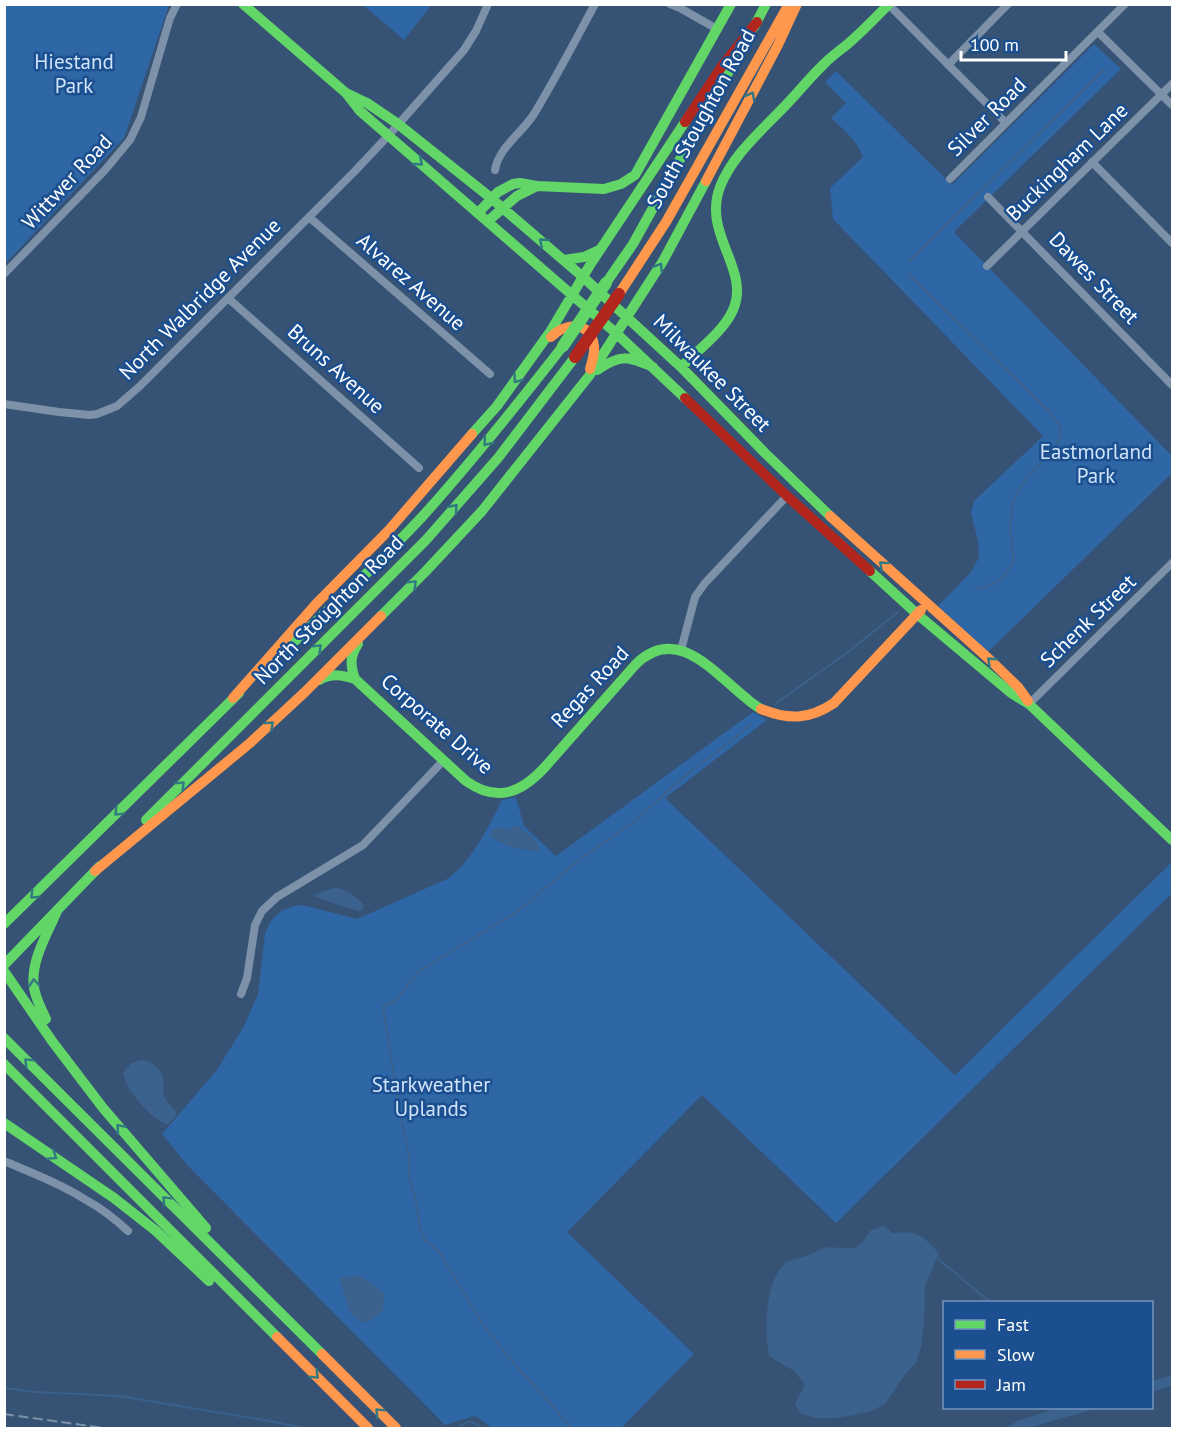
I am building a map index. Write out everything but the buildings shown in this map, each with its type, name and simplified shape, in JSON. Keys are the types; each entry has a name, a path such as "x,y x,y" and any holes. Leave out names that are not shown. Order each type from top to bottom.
{"main road":[{"name":"Milwaukee Street","path":"243,4 346,93 360,111 388,136 617,334 787,496 917,614 1011,693 1029,704 1173,840"},
{"path":"478,213 498,192 513,184 604,189 621,184 635,175 731,4"},
{"name":"South Stoughton Road","path":"633,244 766,4"},
{"name":"South Stoughton Road","path":"646,253 690,181 789,4"},
{"path":"95,871 250,742 305,692 425,572 482,511 530,452 589,376 663,261 778,45 797,4"},
{"path":"681,367 730,317 737,300 734,274 715,215 719,190 728,170 739,154 784,107 807,90 835,62 849,42 889,5"},
{"path":"233,698 316,604 432,482 497,406 539,348 600,250 722,66 757,22"},
{"name":"Milwaukee Street","path":"346,93 367,103 398,124 503,207 564,260 681,367 795,483 852,537 1018,687 1029,704"},
{"path":"488,221 521,193 537,186"},
{"name":"North Stoughton Road","path":"4,924 233,698 347,593 420,519 484,446 563,346 633,244"},
{"path":"564,260 584,257 600,250"},
{"name":"North Stoughton Road","path":"4,965 426,540 498,458 575,357 646,253"},
{"path":"539,348 563,327 582,328 594,342 595,348 589,376"},
{"path":"589,376 611,360 620,357 632,358 653,367"},
{"path":"704,415 747,446 781,481 789,484 795,483"},
{"path":"787,496 800,497 824,518 852,537"},
{"path":"681,650 702,660 745,699 765,712 780,717 807,716 817,714 834,703 927,604"},
{"path":"355,679 350,664 351,657 372,625"},
{"name":"Regas Road","path":"497,793 512,791 527,784 643,658 661,649 681,650"},
{"path":"305,692 333,674 355,679"},
{"name":"Corporate Drive","path":"355,679 443,761 476,788 497,793"},
{"path":"57,911 35,960 34,990 42,1012 76,1073"},
{"path":"4,971 52,1041 103,1108 188,1208 342,1375"},
{"path":"4,1038 396,1428"},
{"path":"4,1064 368,1428"},
{"path":"4,1124 114,1198 156,1231 249,1319 285,1346"}],"street":[{"name":"Wittwer Road","path":"4,274 105,170 130,140 141,117 170,18 177,4"},
{"name":"North Walbridge Avenue","path":"4,404 90,415 117,406 140,386 388,136 464,50 476,31 488,4"},
{"path":"495,170 505,149 532,117 595,4"},
{"path":"670,4 678,6 717,29"},
{"path":"948,65 1008,4"},
{"name":"Silver Road","path":"950,179 1125,4"},
{"path":"889,5 1006,123"},
{"path":"1098,32 1173,105"},
{"name":"Buckingham Lane","path":"987,266 1173,84"},
{"path":"1092,162 1173,243"},
{"name":"Dawes Street","path":"988,197 1173,385"},
{"name":"Alvarez Avenue","path":"309,217 490,375"},
{"name":"Bruns Avenue","path":"228,298 419,468"},
{"path":"681,650 695,597 705,583 787,496"},
{"name":"Schenk Street","path":"1029,704 1173,563"},
{"path":"241,994 247,978 255,925 262,911 277,897 363,845 443,761"},
{"path":"4,1161 86,1199 128,1231"}],"green space":[{"name":"Hiestand Park","path":"5,4 169,5 124,138 5,264"},
{"path":"363,5 430,5 404,40"},
{"name":"Eastmorland Park","path":"1094,44 1121,69 954,232 1172,456 1172,473 988,652 938,606 971,572 979,557 978,541 971,513 974,501 1043,436 833,219 830,188 863,157 854,140 831,118 846,103 825,82 836,71 952,185"},
{"name":"Starkweather Uplands","path":"753,712 767,720 665,798 955,1075 1172,862 1172,893 836,1223 702,1095 567,1232 694,1354 621,1428 492,1428 475,1416 445,1425 189,1167 162,1134 217,1070 244,1026 258,994 265,934 274,917 283,910 298,905 307,906 357,919 447,879 464,864 471,854 502,800 516,797 524,826 556,856","holes":["516,826 539,850 514,848 492,838 502,828 506,830"]}],"shaded area":[{"path":"516,826 536,841 540,847 538,851 514,848 489,835 493,829 506,830"},
{"path":"334,888 354,895 363,904 363,908 360,911 343,907 314,896"},
{"path":"142,1060 156,1066 162,1074 164,1096 177,1114 168,1125 147,1111 134,1096 125,1080 123,1073 131,1063"},
{"path":"884,1225 892,1233 908,1232 919,1235 939,1253 925,1286 924,1323 916,1363 906,1373 885,1404 869,1412 836,1418 816,1418 800,1413 795,1403 805,1385 794,1371 769,1356 767,1346 768,1306 774,1280 787,1262 826,1247 855,1248 862,1243 870,1231"},
{"path":"358,1275 371,1282 384,1294 383,1311 373,1319 362,1323 350,1313 339,1278"},
{"path":"1172,1375 1172,1386 1153,1392 1153,1381"},
{"path":"1054,1409 1094,1409 1032,1428 1005,1428 1018,1421"}],"waterway":[{"path":"909,261 1104,70"},
{"path":"909,273 1048,410 1060,426 1060,435 1055,448 1030,474 1013,501 1010,528 1014,560 1001,579 986,587 976,587"},
{"path":"775,704 848,652 898,612"},
{"path":"571,1428 507,1356 480,1320 440,1253 425,1240 409,1178 409,1156 383,1007 397,1000 419,971 518,911 580,859 635,821 681,779 734,739 751,723"},
{"path":"937,1258 989,1301"},
{"path":"4,1388 119,1396 304,1428"},
{"path":"457,1428 469,1421 483,1428"}],"railway":[{"path":"4,1414 104,1428"}],"traffic: fast":[{"path":"243,4 346,93 367,103 398,124 491,198 583,277 681,367 830,516"},
{"path":"478,213 498,192 513,184 604,189 621,184 635,175 731,4"},
{"path":"754,27 766,4"},
{"path":"681,367 723,326 733,310 737,295 736,280 717,221 716,204 725,176 747,145 814,74 889,4"},
{"path":"606,283 633,244 738,55"},
{"path":"346,93 360,111 617,334 685,398"},
{"path":"472,434 497,406 550,332 590,265 685,122"},
{"path":"381,616 482,511 589,376 663,261 706,181"},
{"path":"488,221 517,196 537,186"},
{"path":"564,260 584,257 599,250"},
{"path":"563,346 606,283"},
{"path":"283,652 353,587 421,518 494,433 563,346"},
{"path":"146,820 426,540 498,458 575,357"},
{"path":"597,370 612,361 624,358 653,367"},
{"path":"870,571 1011,693 1029,704 1172,840"},
{"path":"355,679 352,661 358,644"},
{"path":"355,679 466,781 477,788 498,793 518,789 536,776 636,664 651,653 666,649 680,651 694,657 761,709"},
{"path":"319,680 337,675 355,679"},
{"path":"4,924 239,693"},
{"path":"4,965 100,866"},
{"path":"46,1019 34,988 34,968 40,948 57,911"},
{"path":"4,971 52,1041 103,1108 206,1228"},
{"path":"4,1038 322,1354"},
{"path":"4,1064 277,1337"},
{"path":"4,1123 114,1198 156,1231 209,1281"}],"traffic: slow":[{"path":"619,294 666,222 789,4"},
{"path":"706,181 778,45 797,4"},
{"path":"551,337 564,329 577,326 588,332 594,349 590,369"},
{"path":"233,698 316,604 389,530 472,434"},
{"path":"830,516 989,659 1018,687 1028,701"},
{"path":"761,709 789,716 807,715 825,709 834,703 921,610"},
{"path":"95,871 250,743 381,616"},
{"path":"277,1337 368,1428"},
{"path":"322,1354 396,1428"}],"traffic: jam":[{"path":"685,122 722,66 757,22"},
{"path":"575,357 619,294"},
{"path":"685,398 787,496 870,571"}]}
